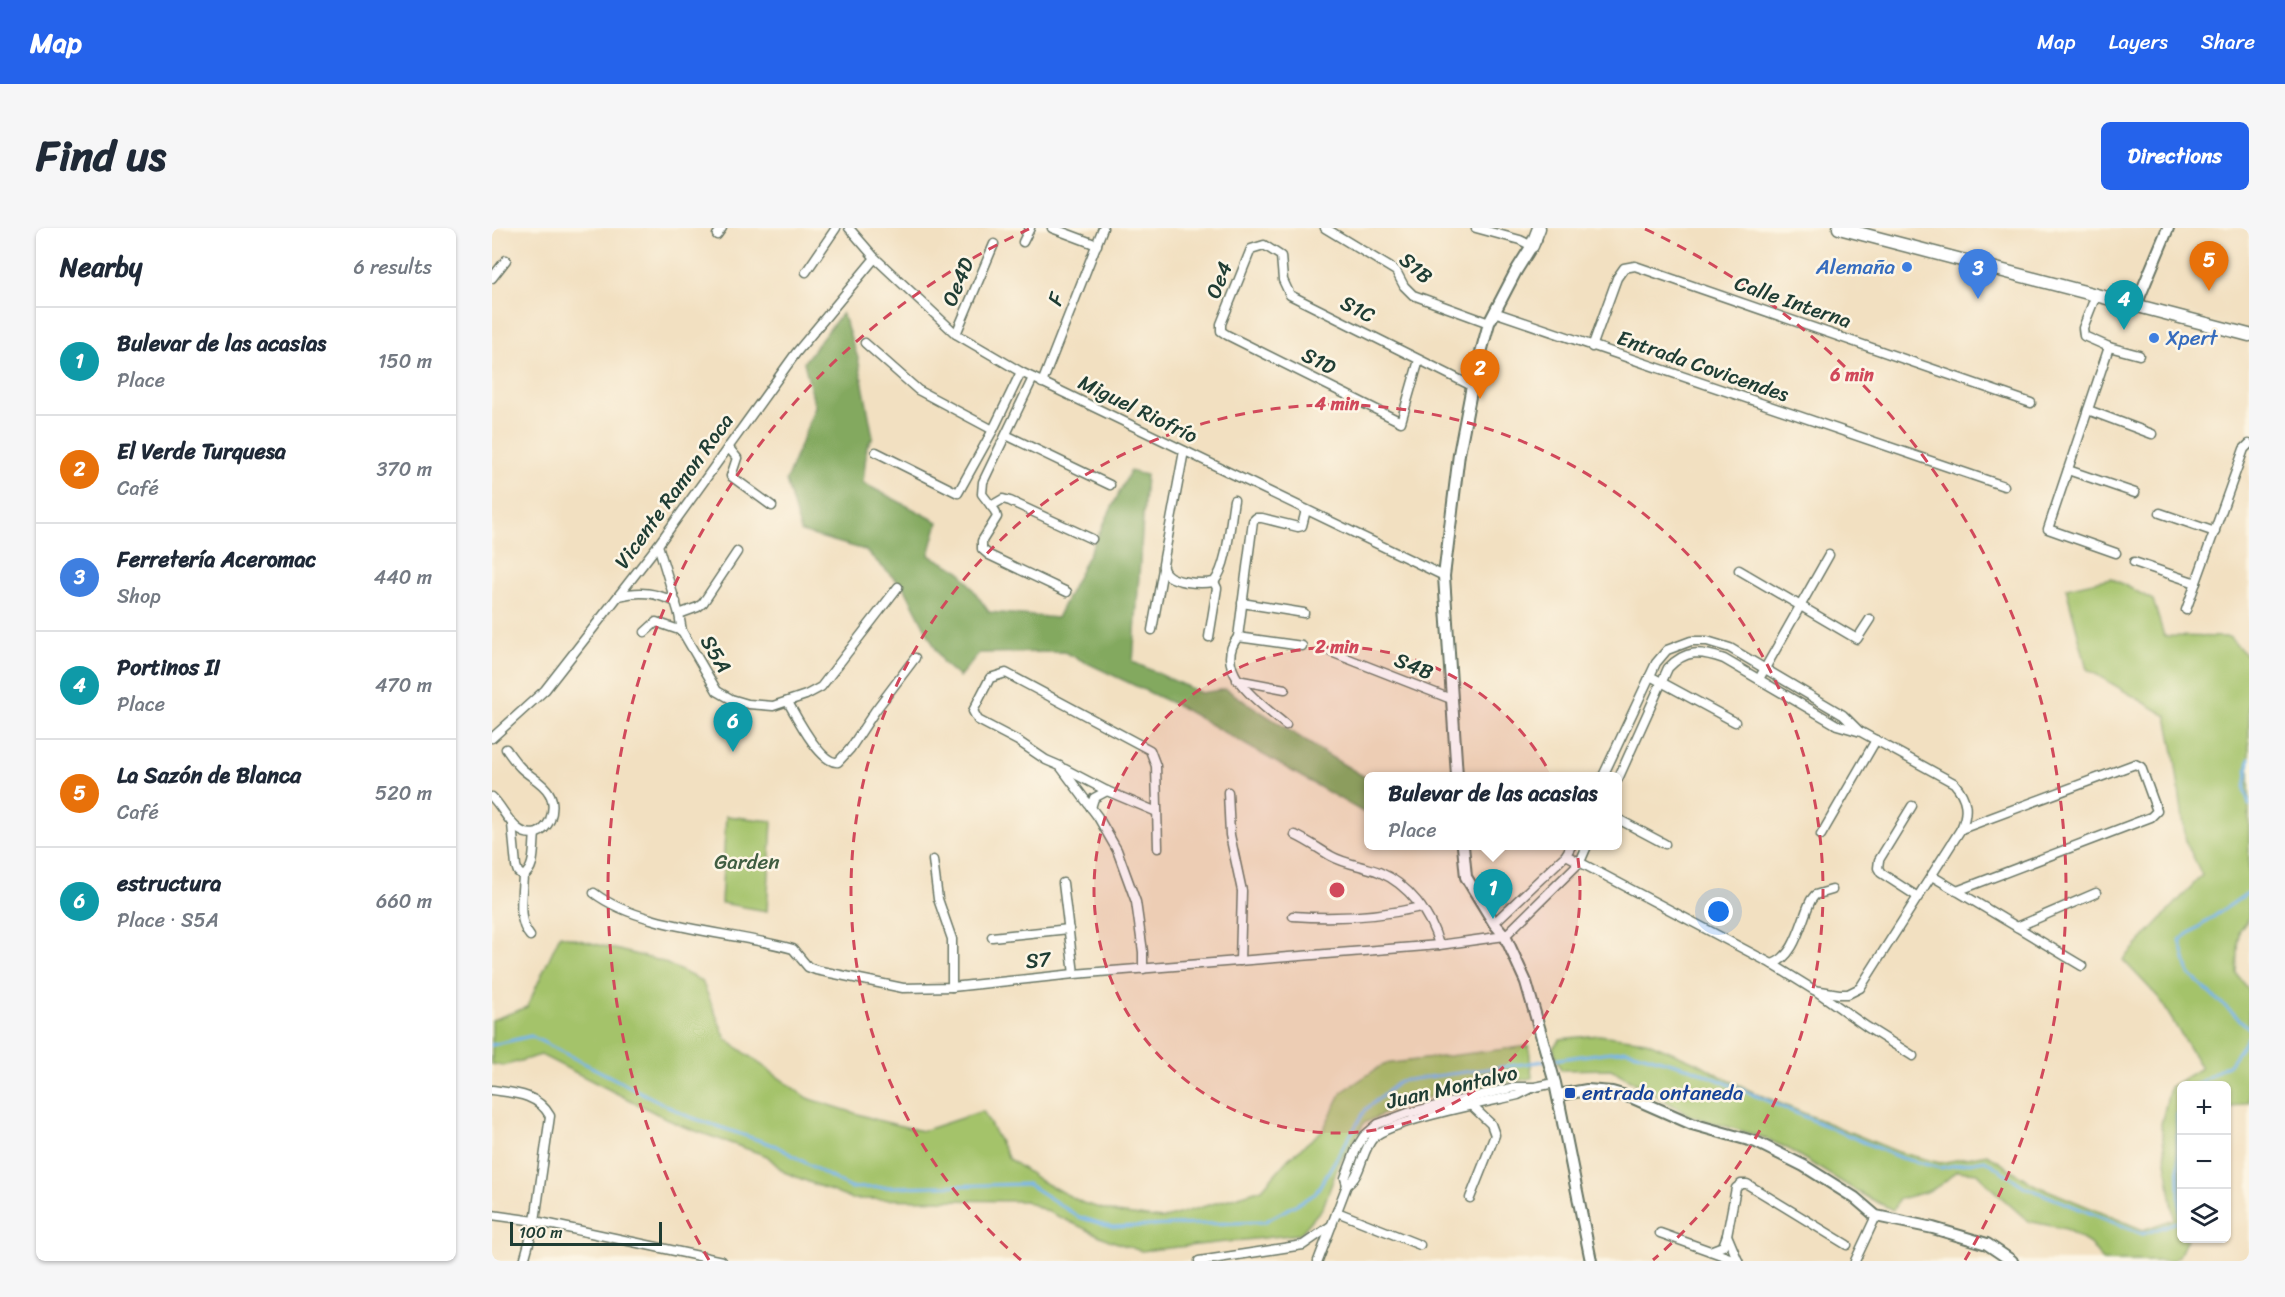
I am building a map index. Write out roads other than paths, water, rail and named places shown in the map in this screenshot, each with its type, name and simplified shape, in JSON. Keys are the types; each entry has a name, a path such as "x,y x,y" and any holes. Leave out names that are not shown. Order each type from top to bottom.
{"main road":[{"path":"1532,246 1541,228"},
{"path":"1839,228 2249,335"}],"street":[{"path":"806,272 836,228"},
{"name":"Miguel Riofrío","path":"849,228 876,258 956,334 1042,383 1443,576"},
{"path":"1023,242 1030,228"},
{"path":"1052,228 1097,245"},
{"name":"F","path":"1042,383 1103,228"},
{"name":"S1B","path":"1325,228 1396,271 1404,286 1413,295 1491,318"},
{"path":"1457,772 1443,576 1459,454 1472,386 1491,318 1532,246 1520,240 1476,228"},
{"path":"2136,305 2168,228"},
{"name":"Oe4D","path":"956,334 994,244"},
{"name":"S1C","path":"1256,246 1264,245 1281,256 1283,280 1290,295 1472,386"},
{"name":"Oe4","path":"1221,331 1221,324 1251,249 1256,246"},
{"name":"Vicente Ramon Roca","path":"492,738 545,690 658,545 796,353 876,258"},
{"path":"492,278 506,260"},
{"name":"Calle Interna","path":"1592,347 1617,278 1624,268 1635,266 2031,403"},
{"path":"2096,295 2083,328 2084,336 2109,347 2139,355"},
{"name":"Entrada Covicendes","path":"1491,318 1592,347 2004,486"},
{"name":"S1D","path":"1221,331 1401,422 1419,360"},
{"path":"865,343 918,390 993,430"},
{"path":"2109,347 2048,529 2116,553"},
{"path":"876,452 958,493 993,430 1021,372"},
{"path":"1033,378 983,482 982,494 997,517 982,541 982,549 988,555 1067,592"},
{"path":"2088,410 2152,434"},
{"path":"1006,435 1110,485"},
{"path":"2186,610 2244,449 2249,444"},
{"path":"729,447 737,458 731,476 772,506"},
{"path":"1152,630 1184,451"},
{"path":"2068,470 2134,493"},
{"path":"991,506 1003,499 1010,501 1092,539"},
{"path":"1163,568 1168,575 1179,581 1203,584 1214,582 1219,576 1223,560 1234,500"},
{"path":"1286,725 1236,680 1231,668 1232,650 1238,637 1253,521 1256,518 1262,518 1298,527 1302,526 1306,510"},
{"path":"2160,513 2215,532"},
{"name":"S5A","path":"658,545 676,602 682,631 708,680 717,691 731,699 748,704 773,706 788,702 821,687 898,587"},
{"path":"679,614 703,603 737,552"},
{"path":"1759,679 1829,555"},
{"path":"2134,562 2196,584"},
{"path":"1739,570 1857,639 1870,619"},
{"path":"1209,636 1217,588 1214,582"},
{"path":"618,596 646,592 676,602"},
{"path":"1242,603 1304,613"},
{"path":"645,633 656,622 682,631"},
{"path":"1238,637 1302,646"},
{"path":"1605,772 1656,663 1666,650 1691,641 1707,641 1730,648 1843,715 1861,732"},
{"name":"S4B","path":"1331,652 1451,699"},
{"path":"1620,772 1668,668 1676,660 1693,653 1706,652 1724,659 1837,725 1861,732 1876,740 1954,783 1962,792 1967,810 1961,829 1860,988 1848,994 1814,990"},
{"path":"788,702 805,732 822,754 830,761 838,762 850,749 915,657"},
{"path":"1157,812 1107,791 1046,760 1018,741 978,720 973,711 990,678 996,674 1006,674 1150,750 1156,766 1158,848"},
{"path":"1650,676 1736,722"},
{"path":"1236,680 1285,689"},
{"path":"1787,696 1794,686"},
{"path":"1621,738 1634,743"},
{"path":"1821,835 1876,740"},
{"path":"492,797 498,802 512,824 524,833 535,834 543,830 550,820 553,807 549,792 521,769 506,749"},
{"path":"1957,891 2151,818 2157,811 2141,767 2135,764 1961,829"},
{"path":"1060,766 1091,808 1117,850 1133,894 1139,919 1143,969"},
{"path":"1091,808 1094,798 1107,791"},
{"path":"1228,792 1230,835 1242,891 1240,961"},
{"path":"1911,806 1879,860 1878,868 1881,873 1918,897"},
{"path":"1622,822 1665,844"},
{"path":"512,824 516,866 518,872 523,876"},
{"path":"523,876 528,873 531,866 535,834"},
{"path":"1295,835 1315,844 1332,857 1381,873 1402,886 1432,924 1439,945"},
{"path":"1463,850 1466,877 1494,923 1505,936 1526,982 1547,1048 1591,1261"},
{"path":"1494,923 1566,855 1568,850"},
{"path":"1505,936 1580,862 1585,850"},
{"path":"1566,855 1772,964 1913,1056"},
{"path":"933,860 938,899 952,939 952,987"},
{"path":"523,876 522,916 525,930 530,936"},
{"path":"1932,876 2082,966"},
{"path":"1063,883 1074,974"},
{"path":"1772,964 1783,959 1789,952 1815,895 1832,890"},
{"name":"S7","path":"594,893 616,907 644,916 793,949 808,967 816,970 903,988 952,987 1074,974 1439,945 1505,936"},
{"path":"2017,927 2096,893"},
{"path":"1293,916 1329,918 1371,916 1420,907"},
{"path":"992,937 1069,929"},
{"name":"Juan Montalvo","path":"1318,1261 1347,1185 1353,1181 1369,1143 1383,1131 1518,1095 1554,1078"},
{"name":"Juan Montalvo","path":"1347,1185 1345,1178 1357,1147 1364,1136 1378,1124 1408,1113 1515,1087 1535,1087"},
{"path":"492,1090 522,1094 540,1102 550,1116 551,1125 535,1221 524,1261"},
{"path":"1558,1095 1587,1090 1612,1092 1633,1098 1692,1124 1756,1142 1804,1166 1855,1198 1876,1216 1933,1228 1987,1244 2012,1261"},
{"path":"1470,1198 1495,1135 1491,1124 1472,1106"},
{"path":"1710,1251 1723,1246 1737,1188 1741,1184 1747,1184 1847,1245"},
{"path":"1337,1212 1420,1245"},
{"path":"492,1215 535,1221 722,1261"},
{"path":"1855,1261 1876,1216"},
{"path":"1199,1261 1303,1245 1333,1224"},
{"path":"1660,1233 1738,1261"},
{"path":"1727,1235 1738,1261"}],"waterway":[{"path":"2249,759 2245,789 2249,805"},
{"path":"2249,892 2180,940 2189,974 2249,1028"},
{"path":"492,1045 531,1036 687,1116 776,1146 850,1188 1028,1184 1079,1217 1112,1227 1264,1222 1315,1194 1366,1109 1400,1081 1545,1061"},
{"path":"2202,1081 2229,1064 2249,1036"},
{"path":"1552,1060 1626,1050 1693,1069 1901,1158 1940,1168 1985,1160 2025,1187 2143,1234 2180,1221 2178,1135"}],"place":[{"name":"Alemaña","path":"1907,267"},
{"name":"La Sazón de Blanca","path":"2209,291"},
{"name":"Ferretería Aceromac","path":"1978,299"},
{"name":"Portinos II","path":"2124,330"},
{"name":"Xpert","path":"2154,338"},
{"name":"El Verde Turquesa","path":"1480,399"},
{"name":"estructura","path":"733,752"},
{"name":"Bulevar de las acasias","path":"1493,919"},
{"name":"entrada ontaneda","path":"1570,1093"}],"park label":[{"name":"Garden","path":"747,862"}]}
